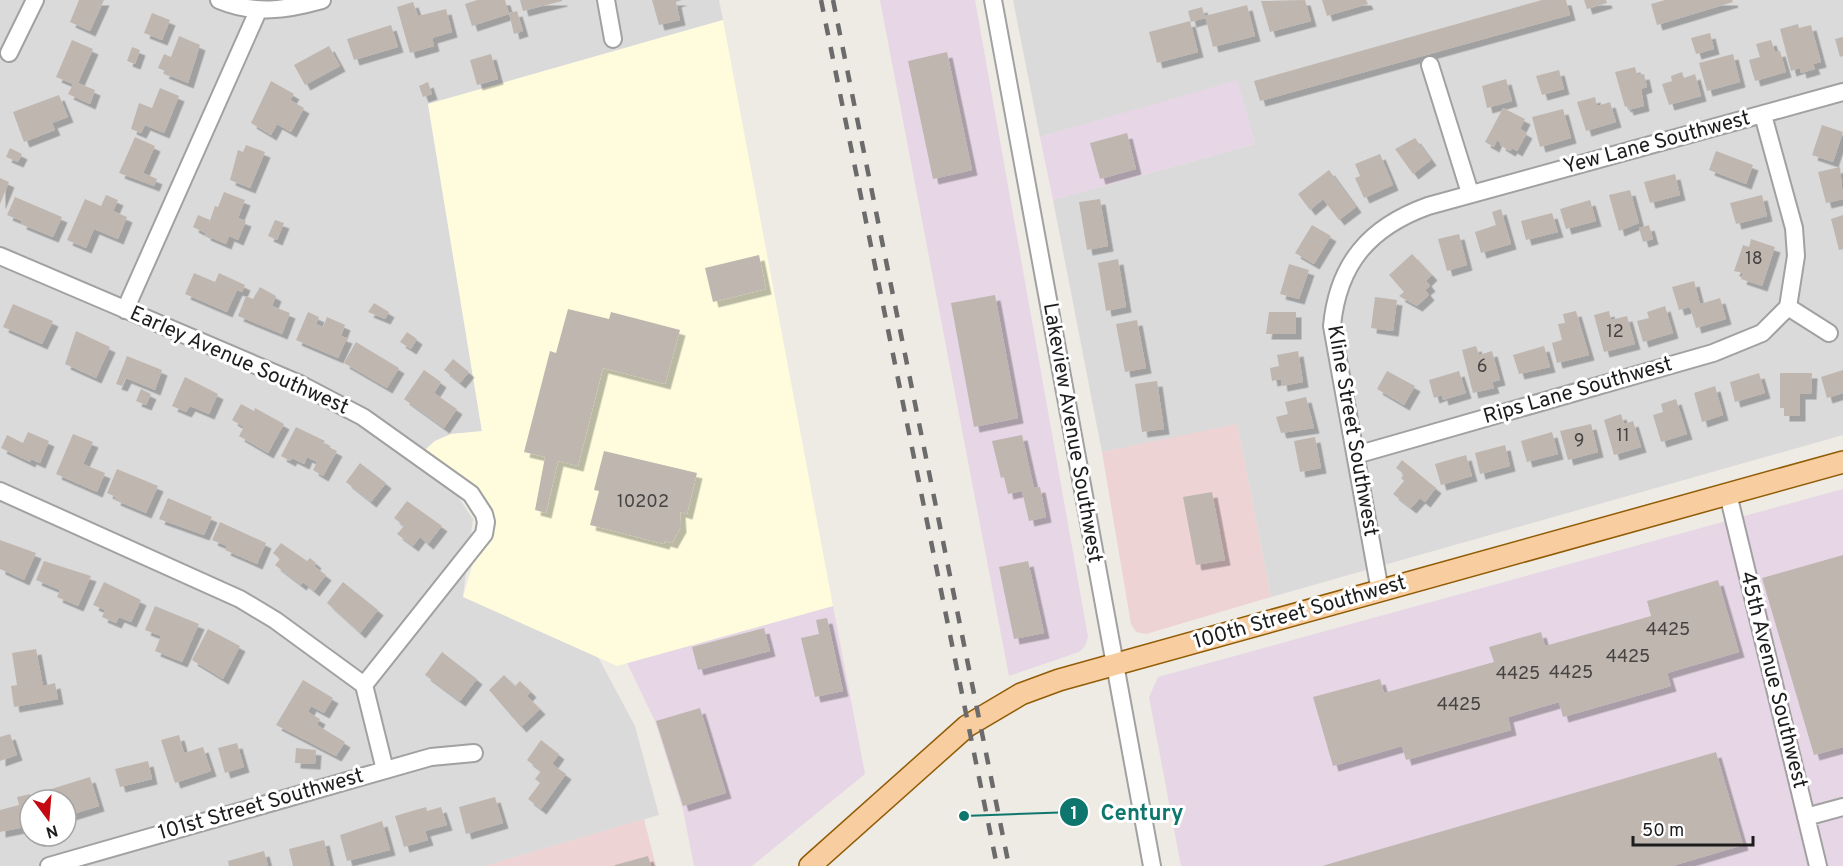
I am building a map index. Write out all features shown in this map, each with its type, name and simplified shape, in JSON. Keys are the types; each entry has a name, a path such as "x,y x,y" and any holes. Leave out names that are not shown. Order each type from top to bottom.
{"main road":[{"name":"100th Street Southwest","path":"810,866 967,726 1021,694 1115,664 1843,462"}],"street":[{"path":"9,53 35,0"},
{"path":"219,0 258,11 286,9 322,0"},
{"path":"606,0 613,39"},
{"name":"Lakeview Avenue Southwest","path":"993,0 1152,866"},
{"path":"124,310 258,11"},
{"path":"1430,65 1470,193"},
{"name":"Yew Lane Southwest","path":"1470,193 1843,92"},
{"path":"1763,115 1794,228 1796,256 1788,307 1829,333"},
{"name":"Kline Street Southwest","path":"1380,591 1332,326 1334,304 1341,281 1360,249 1387,224 1407,213 1470,193"},
{"name":"Earley Avenue Southwest","path":"0,256 300,384 357,413 471,494 481,506 485,517 486,528 480,540 364,684"},
{"name":"Rips Lane Southwest","path":"1356,455 1713,353 1762,333 1788,307"},
{"path":"0,491 240,599 275,620 364,684 384,770"},
{"name":"45th Avenue Southwest","path":"1728,494 1818,866"},
{"name":"101st Street Southwest","path":"49,866 440,755 474,753"},
{"path":"1806,817 1843,807"}],"shaded area":[{"path":"0,0 719,0 723,20 428,104 482,432 451,434 435,441 426,449 473,519 463,596 598,657 635,726 659,815 485,866 0,866"},
{"path":"880,0 975,0 1088,637 1085,646 1079,652 1009,676"},
{"path":"1013,0 1843,0 1843,435 1271,597 1237,425 1102,452 1053,200 1255,144 1237,81 1040,137"},
{"path":"723,20 833,606 617,666 463,597 480,540 477,501 426,449 435,441 451,434 482,431 428,104"},
{"path":"1237,80 1255,144 1053,200 1040,137"},
{"path":"1237,424 1271,597 1146,634 1136,632 1131,624 1102,452"},
{"path":"1843,489 1843,866 1181,866 1149,697 1158,677"},
{"path":"833,606 865,774 752,866 694,866 683,810 655,721 627,663"},
{"path":"644,819 656,866 485,866"}],"building":[{"path":"79,0 104,0 90,31 70,22"},
{"path":"477,0 505,0 509,14 472,26 465,4"},
{"path":"520,0 562,0 562,1 523,11"},
{"path":"652,0 682,0 676,2 680,20 659,25"},
{"path":"1305,0 1311,21 1270,32 1261,1"},
{"path":"1322,0 1366,0 1368,4 1327,16"},
{"path":"1542,0 1566,0 1570,15 1260,101 1254,81"},
{"path":"1584,0 1606,0 1607,3 1587,9"},
{"path":"1665,0 1732,0 1733,2 1657,25 1651,4"},
{"path":"413,2 418,16 446,9 452,32 432,38 434,46 410,53 397,7"},
{"path":"1247,5 1255,36 1213,47 1205,16"},
{"path":"1202,7 1205,18 1191,22 1188,11"},
{"path":"517,11 523,31 514,34 509,13"},
{"path":"152,13 170,20 162,40 144,33"},
{"path":"1190,21 1198,52 1157,63 1149,32"},
{"path":"1798,24 1799,28 1811,25 1821,62 1813,64 1815,69 1801,73 1800,68 1791,71 1780,29"},
{"path":"391,25 398,47 354,60 347,39"},
{"path":"1710,33 1714,49 1696,54 1691,38"},
{"path":"179,36 200,45 188,83 163,73 165,71 158,68 164,54 171,57"},
{"path":"1843,37 1843,56 1840,57 1835,39"},
{"path":"72,40 93,49 78,83 95,90 90,104 68,94 73,84 56,77"},
{"path":"1771,40 1775,52 1780,51 1786,72 1755,81 1749,60 1760,57 1756,44"},
{"path":"329,46 340,66 305,85 294,65"},
{"path":"132,47 140,50 135,64 127,61"},
{"path":"947,52 972,170 933,179 908,61"},
{"path":"491,54 498,79 477,85 470,60"},
{"path":"1733,54 1740,82 1707,91 1699,63"},
{"path":"1635,67 1637,75 1644,74 1647,87 1641,89 1644,106 1628,110 1627,106 1625,107 1615,72"},
{"path":"1559,70 1564,89 1542,95 1536,76"},
{"path":"1682,72 1684,78 1695,74 1701,96 1669,105 1662,84 1672,81 1671,76"},
{"path":"1506,79 1512,101 1487,108 1482,86"},
{"path":"271,81 294,94 290,100 304,108 291,132 277,124 271,135 251,123"},
{"path":"428,82 432,94 423,97 419,86"},
{"path":"160,88 179,96 164,133 145,125 141,133 131,129 139,103 152,108"},
{"path":"59,95 68,117 52,123 55,130 24,142 13,112"},
{"path":"1595,97 1597,106 1610,102 1616,122 1586,131 1577,102"},
{"path":"1503,108 1525,119 1520,129 1527,133 1517,151 1512,148 1510,151 1500,145 1501,143 1497,140 1494,147 1485,142"},
{"path":"1563,109 1571,138 1540,147 1532,117"},
{"path":"1822,125 1843,132 1833,162 1812,155"},
{"path":"1127,133 1136,169 1100,179 1090,143"},
{"path":"135,137 155,146 143,173 157,179 154,186 119,173"},
{"path":"1415,138 1431,160 1413,174 1395,149"},
{"path":"246,145 265,152 250,188 230,180 238,150 243,152"},
{"path":"10,148 22,154 18,162 6,157"},
{"path":"1716,151 1753,165 1746,184 1709,170"},
{"path":"1380,154 1393,185 1364,198 1355,178 1360,176 1355,164"},
{"path":"1840,167 1843,199 1826,203 1818,172"},
{"path":"1329,170 1356,207 1339,220 1323,199 1310,210 1298,194"},
{"path":"1675,174 1680,195 1650,203 1644,182"},
{"path":"0,178 9,182 0,204"},
{"path":"1630,190 1639,223 1619,231 1609,195"},
{"path":"224,192 245,200 238,218 246,221 238,240 229,236 226,244 205,235 215,206 218,207"},
{"path":"106,195 118,200 113,211 127,217 118,239 94,229 86,248 67,240 85,199 101,206"},
{"path":"1762,195 1767,216 1736,224 1730,203"},
{"path":"15,197 62,217 53,237 21,224 22,221 7,215"},
{"path":"1100,199 1108,246 1087,250 1079,202"},
{"path":"1590,200 1596,221 1566,229 1560,209"},
{"path":"1501,209 1511,244 1481,253 1475,232 1496,225 1492,212"},
{"path":"1552,213 1558,232 1526,240 1521,221"},
{"path":"198,215 210,220 205,233 193,227"},
{"path":"1843,215 1843,249 1839,250 1831,219"},
{"path":"275,220 284,223 277,240 268,236"},
{"path":"1312,225 1331,236 1314,264 1295,253"},
{"path":"1649,225 1653,239 1643,242 1639,228"},
{"path":"1459,234 1467,265 1447,271 1438,239"},
{"path":"1751,239 1775,247 1762,286 1741,279 1743,273 1734,271 1743,245 1749,247"},
{"path":"1412,254 1432,275 1426,281 1430,286 1425,290 1429,295 1417,306 1399,296 1404,292 1389,275"},
{"path":"759,255 766,289 713,302 705,268"},
{"path":"1118,259 1126,307 1106,311 1098,263"},
{"path":"1289,264 1309,270 1299,299 1280,294"},
{"path":"194,273 215,282 219,273 245,285 242,292 237,290 227,312 185,294"},
{"path":"1694,281 1700,304 1720,298 1726,319 1696,328 1690,307 1679,310 1672,287"},
{"path":"260,287 276,296 272,306 290,313 282,334 238,316 246,296 253,299"},
{"path":"995,295 1018,418 974,427 951,303"},
{"path":"1375,297 1397,300 1393,331 1371,328"},
{"path":"374,303 389,312 385,319 368,312"},
{"path":"13,304 53,321 42,344 3,327"},
{"path":"1665,306 1673,333 1643,342 1637,321 1649,318 1647,312"},
{"path":"568,309 609,319 611,312 680,330 665,384 603,368 578,466 558,461 546,513 535,510 545,457 524,452 550,351 556,353"},
{"path":"1576,311 1589,355 1557,363 1552,343 1562,340 1558,324 1565,323 1563,314"},
{"path":"1609,311 1611,320 1627,316 1635,344 1604,352 1594,315"},
{"path":"308,312 319,317 316,324 323,327 327,317 345,325 341,336 347,338 338,358 296,340"},
{"path":"1269,312 1296,312 1296,334 1266,334"},
{"path":"1137,320 1146,368 1125,372 1116,324"},
{"path":"76,331 110,347 96,378 65,364"},
{"path":"407,332 417,339 411,349 400,342"},
{"path":"356,342 399,368 387,388 344,363"},
{"path":"1476,346 1479,355 1492,351 1500,380 1492,382 1494,388 1473,393 1462,350"},
{"path":"1544,346 1550,367 1519,374 1513,355"},
{"path":"1298,351 1303,382 1282,386 1281,379 1272,381 1270,368 1279,366 1277,355"},
{"path":"127,356 162,370 155,390 126,378 122,386 116,384"},
{"path":"453,359 469,372 460,383 444,370"},
{"path":"424,370 441,382 434,393 457,409 444,428 404,399"},
{"path":"1843,370 1843,393 1827,398 1821,377"},
{"path":"1387,371 1415,386 1404,405 1377,389"},
{"path":"1459,371 1466,393 1443,400 1442,395 1434,398 1429,380"},
{"path":"1759,373 1765,393 1735,402 1730,382"},
{"path":"1780,373 1812,373 1811,394 1800,394 1800,416 1784,416 1784,408 1780,408"},
{"path":"185,377 218,394 209,414 190,406 186,412 172,406"},
{"path":"1157,381 1164,429 1142,432 1135,384"},
{"path":"1715,386 1723,415 1702,422 1694,393"},
{"path":"141,389 151,394 146,405 136,401"},
{"path":"1306,397 1314,428 1281,433 1276,417 1288,414 1285,402"},
{"path":"1676,399 1687,434 1661,442 1653,415 1663,412 1661,404"},
{"path":"241,404 254,411 255,408 284,424 268,453 239,436 244,427 232,420"},
{"path":"1621,414 1624,424 1633,421 1641,447 1614,455 1604,420"},
{"path":"1591,424 1598,452 1568,460 1560,431"},
{"path":"296,427 325,441 323,444 337,451 323,476 313,470 317,462 307,457 304,464 281,456"},
{"path":"28,432 49,441 40,463 31,459 30,462 1,448 7,435 23,443"},
{"path":"1552,432 1558,454 1527,462 1521,441"},
{"path":"73,434 93,442 83,464 105,473 97,492 56,474"},
{"path":"1022,435 1034,488 1040,487 1046,517 1029,521 1022,491 1008,494 1004,477 1001,478 992,441"},
{"path":"1315,437 1321,468 1300,472 1294,441"},
{"path":"1505,445 1510,466 1480,474 1475,453"},
{"path":"604,451 697,473 687,514 680,512 681,527 672,543 665,541 664,544 590,525 599,491 594,490"},
{"path":"1466,455 1472,476 1441,485 1435,464"},
{"path":"1402,460 1436,488 1425,502 1420,498 1411,508 1393,494 1404,481 1401,478 1404,474 1396,468"},
{"path":"360,463 386,483 371,502 346,482"},
{"path":"117,469 158,486 146,513 115,500 116,497 107,493"},
{"path":"1212,492 1225,560 1196,565 1183,497"},
{"path":"168,498 212,517 204,535 159,519"},
{"path":"407,501 442,526 428,544 420,537 413,546 397,534 404,526 394,518"},
{"path":"220,522 266,543 257,564 225,550 227,546 212,540"},
{"path":"0,540 36,553 24,580 0,569"},
{"path":"281,543 307,561 310,558 316,563 314,566 326,575 314,591 303,582 301,585 275,565 280,559 273,553"},
{"path":"1843,555 1843,747 1814,755 1762,578"},
{"path":"44,561 91,576 78,606 57,597 60,590 36,580"},
{"path":"1028,561 1044,633 1014,639 999,567"},
{"path":"1718,580 1739,652 1667,673 1671,686 1563,717 1559,702 1508,717 1511,730 1406,760 1402,746 1333,766 1313,697 1380,679 1384,693 1494,662 1489,647 1541,632 1545,646 1651,616 1647,601"},
{"path":"104,582 141,600 131,622 119,617 116,623 102,617 105,610 93,605"},
{"path":"343,582 378,610 360,633 327,603"},
{"path":"155,606 199,624 182,662 155,651 161,636 145,630"},
{"path":"827,618 843,691 815,697 801,638 819,634 816,620"},
{"path":"764,628 770,651 698,670 692,647"},
{"path":"208,629 240,646 223,679 192,660"},
{"path":"36,649 43,686 55,683 58,699 14,707 11,686 17,685 12,653"},
{"path":"442,652 477,679 460,701 425,675"},
{"path":"504,675 515,686 520,681 531,692 527,696 540,709 521,727 489,690"},
{"path":"303,680 333,698 324,713 311,706 308,712 320,719 317,725 345,742 336,756 276,725"},
{"path":"700,708 726,793 683,806 656,721"},
{"path":"10,734 17,755 0,761 0,737"},
{"path":"179,735 184,753 203,747 211,771 175,783 161,740"},
{"path":"541,740 559,754 552,764 566,774 541,809 528,799 540,783 535,779 541,771 527,760"},
{"path":"237,743 244,767 225,773 218,748"},
{"path":"296,748 316,750 315,764 295,763"},
{"path":"1716,752 1743,845 1672,866 1322,866"},
{"path":"148,761 152,779 120,787 115,769"},
{"path":"90,777 99,806 78,813 78,788 54,788"},
{"path":"495,797 503,823 466,834 459,807"},
{"path":"18,805 18,828 0,832 0,810"},
{"path":"426,807 427,811 441,807 447,825 425,831 428,840 404,847 395,816"},
{"path":"382,821 390,850 347,861 340,835"},
{"path":"324,840 330,866 293,866 289,849"},
{"path":"264,851 268,866 229,866 228,861"},
{"path":"648,856 651,866 615,866 615,865"}],"railway":[{"path":"821,0 997,866"},
{"path":"833,0 1009,866"}],"place":[{"name":"Century","path":"964,816"}]}
